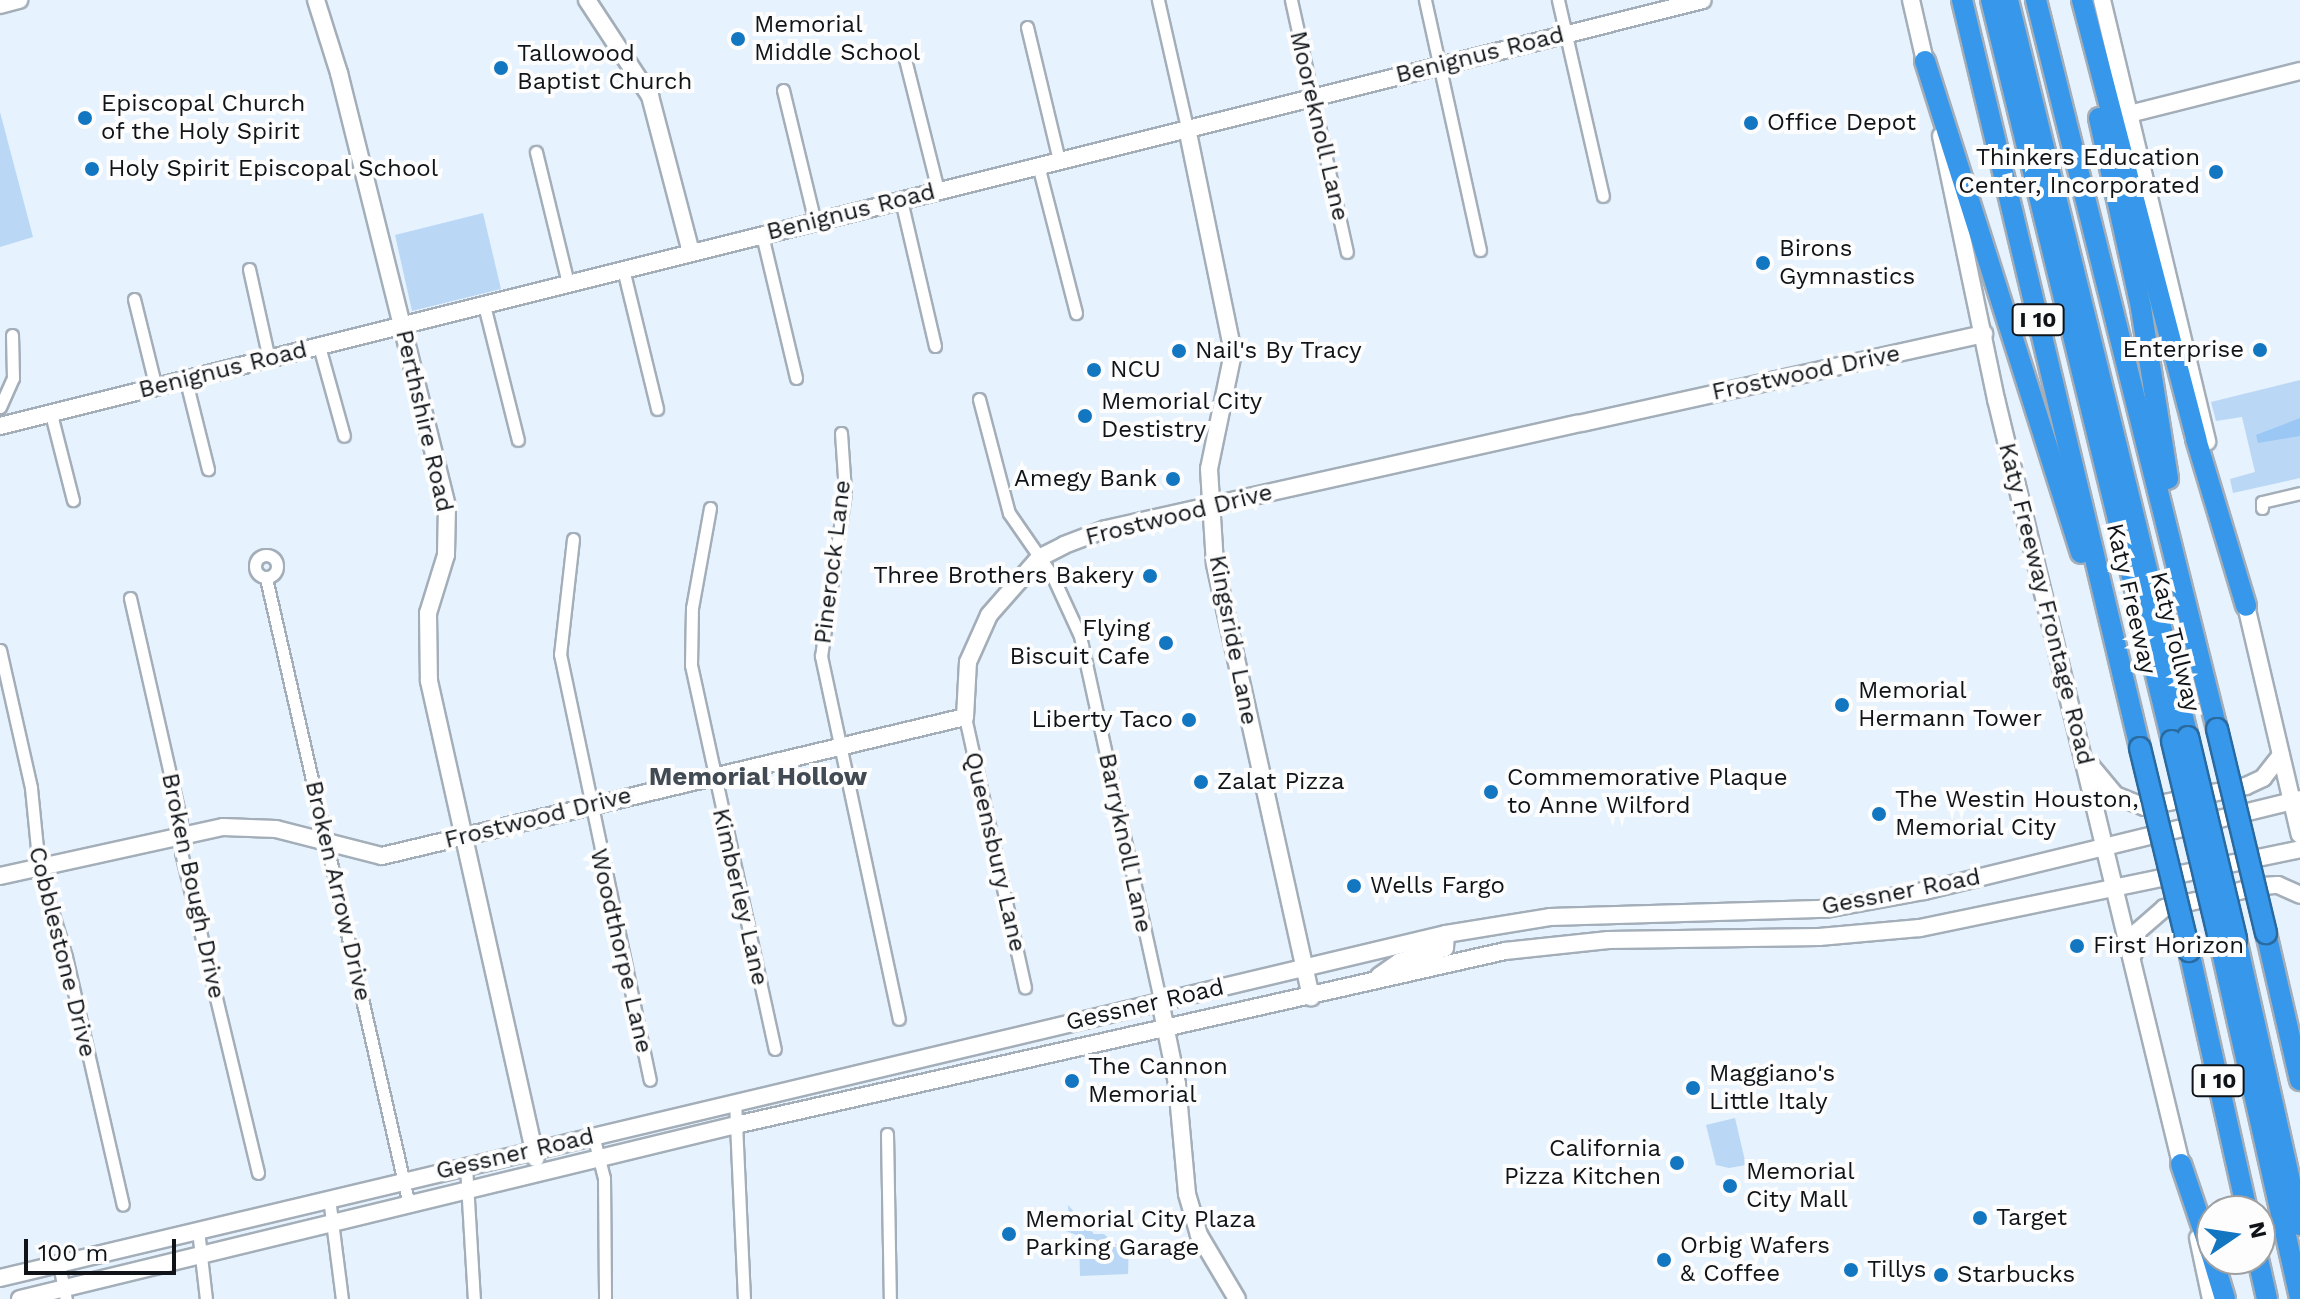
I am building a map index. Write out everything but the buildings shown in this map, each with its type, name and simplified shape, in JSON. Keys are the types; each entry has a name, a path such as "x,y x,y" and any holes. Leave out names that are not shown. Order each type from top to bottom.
{"highway":[{"name":"Katy Freeway","path":"1962,0 2189,951 2243,1195"},
{"name":"Katy Tollway","path":"1991,0 2180,739"},
{"name":"Katy Tollway","path":"2008,0 2228,941 2300,1225"},
{"path":"2036,0 2189,614 2300,1080"},
{"path":"2072,0 2141,308 2189,614"},
{"path":"2082,0 2196,439 2246,606"},
{"path":"1925,61 2067,513 2113,640"},
{"name":"Katy Tollway","path":"2228,941 2300,1299"},
{"path":"2275,974 2300,1033"},
{"path":"2181,1164 2196,1209"},
{"path":"2218,1275 2225,1299"},
{"path":"2262,1275 2267,1299"}],"main road":[{"path":"0,5 19,0"},
{"name":"Perthshire Road","path":"316,0 447,506 446,555 428,613 426,648 462,837 539,1174"},
{"path":"587,0 635,67 659,123 691,252"},
{"name":"Benignus Road","path":"1,426 1703,0"},
{"name":"Katy Freeway Frontage Road","path":"1911,0 1984,334 2211,1299"},
{"path":"2102,0 2281,755 2296,800 2300,835"},
{"path":"2129,114 2300,71"},
{"name":"Kingsride Lane","path":"1187,128 1233,353 1209,469 1220,590 1302,968 1311,997"},
{"name":"Frostwood Drive","path":"0,876 180,837 253,826 328,846 382,856 965,717 968,662 978,637 1004,592 1039,558 1106,529 1984,334"},
{"path":"2082,750 2115,795 2145,807 2246,786 2263,778 2281,755"},
{"name":"Gessner Road","path":"0,1278 968,1045 1446,934 1550,917 1826,909 1924,891 2105,844 2296,800"},
{"name":"Gessner Road","path":"20,1299 65,1294 202,1255 740,1124 1557,943 1819,937 1920,928 2114,884 2300,849"},
{"path":"2132,959 2138,931 2164,908 2262,886 2278,885 2300,895"},
{"path":"1371,982 1399,962 1445,948 1446,934"},
{"name":"Barryknoll Lane","path":"1160,1001 1177,1084 1187,1194 1199,1235 1237,1299"},
{"path":"968,1045 974,1071"}],"street":[{"name":"Kingsride Lane","path":"1158,0 1187,128"},
{"name":"Mooreknoll Lane","path":"1291,0 1347,252"},
{"path":"1425,0 1480,250"},
{"path":"1558,0 1603,196"},
{"path":"1027,27 1059,160"},
{"path":"905,59 938,190"},
{"path":"783,90 815,222"},
{"path":"536,152 568,283"},
{"path":"1038,165 1076,313"},
{"path":"901,200 935,346"},
{"path":"762,235 796,378"},
{"path":"249,269 269,359"},
{"path":"623,269 657,409"},
{"path":"134,299 156,388"},
{"path":"484,305 518,440"},
{"path":"1,426 0,408 13,378 12,335"},
{"path":"319,346 344,436"},
{"path":"186,381 208,469"},
{"name":"Barryknoll Lane","path":"979,399 1009,513 1067,603 1080,636 1160,1001"},
{"path":"51,414 73,500"},
{"name":"Pinerock Lane","path":"841,433 845,492 821,656 899,1019"},
{"path":"2262,508 2262,502 2300,493"},
{"name":"Kimberley Lane","path":"710,508 689,638 713,776 775,1049"},
{"name":"Woodthorpe Lane","path":"573,539 560,654 589,806 650,1080"},
{"name":"Broken Arrow Drive","path":"266,578 409,1205"},
{"name":"Broken Bough Drive","path":"130,598 180,837 258,1173"},
{"name":"Cobblestone Drive","path":"0,650 31,788 39,868 66,957 123,1205"},
{"name":"Queensbury Lane","path":"965,717 1025,987"},
{"path":"735,1101 740,1124 744,1299"},
{"path":"887,1134 890,1299"},
{"path":"593,1135 600,1158 605,1299"},
{"path":"466,1166 471,1191 474,1299"},
{"path":"329,1198 342,1299"},
{"path":"198,1230 206,1299"},
{"path":"59,1264 65,1294"}],"shaded area":[{"path":"0,112 33,237 0,247"},
{"path":"483,213 501,289 412,311 395,235"},
{"path":"2300,380 2300,478 2233,493 2230,479 2255,472 2242,417 2216,421 2211,402"},
{"path":"2300,418 2300,436 2258,443 2256,435"},
{"path":"1735,1118 1746,1165 1729,1168 1716,1165 1706,1125"},
{"path":"1068,1205 1094,1234 1104,1234 1115,1244 1129,1243 1128,1274 1080,1276 1079,1236 1063,1230 1069,1222"}],"place":[{"name":"Memorial Middle School","path":"738,39"},
{"name":"Tallowood Baptist Church","path":"501,68"},
{"name":"Episcopal Church of the Holy Spirit","path":"85,118"},
{"name":"Office Depot","path":"1751,123"},
{"name":"Holy Spirit Episcopal School","path":"92,169"},
{"name":"Thinkers Education Center, Incorporated","path":"2216,172"},
{"name":"Birons Gymnastics","path":"1763,263"},
{"name":"Enterprise","path":"2260,350"},
{"name":"Nail's By Tracy","path":"1179,351"},
{"name":"NCU","path":"1094,370"},
{"name":"Memorial City Destistry","path":"1085,416"},
{"name":"Amegy Bank","path":"1173,479"},
{"name":"Three Brothers Bakery","path":"1150,576"},
{"name":"Flying Biscuit Cafe","path":"1166,643"},
{"name":"Memorial Hermann Tower","path":"1842,705"},
{"name":"Liberty Taco","path":"1189,720"},
{"name":"Zalat Pizza","path":"1201,782"},
{"name":"Commemorative Plaque to Anne Wilford","path":"1491,792"},
{"name":"The Westin Houston, Memorial City","path":"1879,814"},
{"name":"Wells Fargo","path":"1354,886"},
{"name":"First Horizon","path":"2077,946"},
{"name":"The Cannon Memorial","path":"1072,1081"},
{"name":"Maggiano's Little Italy","path":"1693,1088"},
{"name":"California Pizza Kitchen","path":"1677,1163"},
{"name":"Memorial City Mall","path":"1730,1186"},
{"name":"Target","path":"1980,1218"},
{"name":"Memorial City Plaza Parking Garage","path":"1009,1234"},
{"name":"Orbig Wafers & Coffee","path":"1664,1260"},
{"name":"Tillys","path":"1851,1270"},
{"name":"Starbucks","path":"1941,1275"}],"district":[{"name":"Memorial Hollow","path":"758,777"}]}
